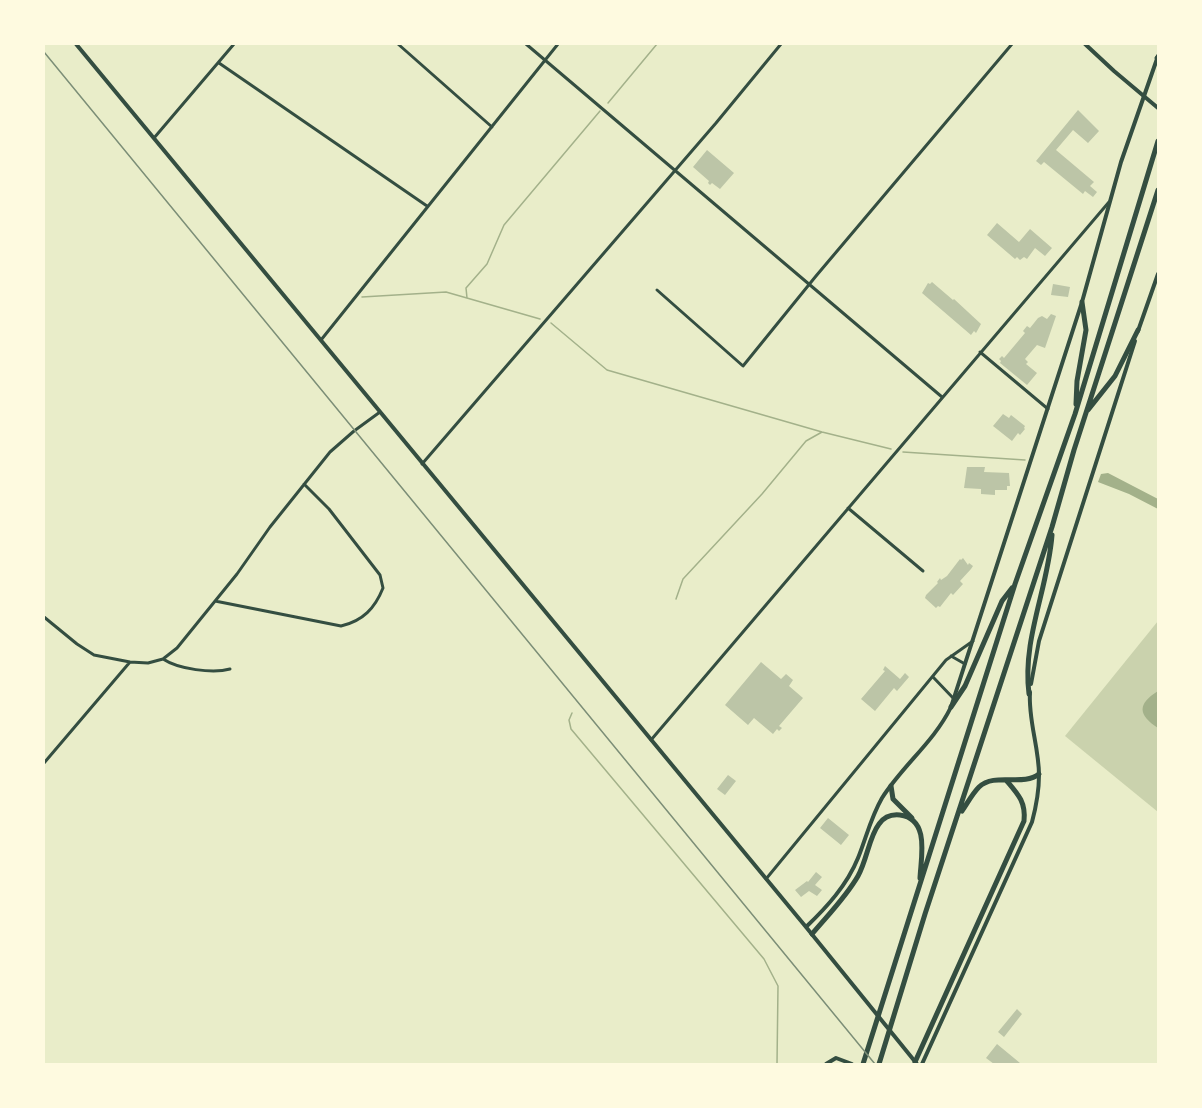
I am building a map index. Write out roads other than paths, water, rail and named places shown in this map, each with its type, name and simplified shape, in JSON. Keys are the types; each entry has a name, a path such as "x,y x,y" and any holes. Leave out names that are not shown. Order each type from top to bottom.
{"highway":[{"path":"863,1065 1015,584 1075,414 1158,141"},
{"path":"879,1065 925,914 1052,527 1085,414 1158,190"},
{"path":"1075,414 1077,381 1086,330 1082,302"},
{"path":"1085,414 1115,376 1138,330"},
{"path":"1029,694 1026,673 1032,629 1050,558 1052,527"},
{"path":"951,707 965,686 1002,601 1015,584"},
{"path":"959,815 980,786 988,782 1030,779 1039,774"},
{"path":"916,1063 1024,821 1024,804 1020,795 1006,780"},
{"path":"891,786 893,799 906,810 921,833 919,886"},
{"path":"812,934 839,903 859,875 879,824 885,818 895,815 907,817 915,822"}],"main road":[{"path":"76,44 812,934 916,1063"},
{"path":"1085,44 1158,108"},
{"path":"806,927 842,886 858,858 877,808 891,786 931,740 951,707 1082,302 1143,96 1158,57"},
{"path":"922,1065 1032,822 1039,774 1029,694 1039,641 1158,274"},
{"path":"826,1065 836,1058 852,1065"}],"street":[{"path":"154,138 234,44"},
{"path":"398,44 492,127"},
{"path":"526,44 942,397"},
{"path":"321,340 558,44"},
{"path":"422,464 716,123 781,44"},
{"path":"657,290 743,366 1012,44"},
{"path":"219,63 427,206"},
{"path":"651,740 1111,199"},
{"path":"980,352 1048,409"},
{"path":"44,617 87,651 106,659 148,663 163,659 177,648 304,484 338,444 380,412"},
{"path":"215,601 341,626 354,623 371,609 383,588 380,575 328,509 304,484"},
{"path":"848,508 923,571"},
{"path":"766,879 951,656 973,641"},
{"path":"951,656 965,664"},
{"path":"163,659 174,666 219,672 230,669"},
{"path":"44,763 130,662"},
{"path":"933,677 954,699"}],"waterway":[{"path":"608,103 657,44"},
{"path":"467,298 466,288 487,264 504,225 600,111"},
{"path":"362,297 446,292 540,319"},
{"path":"551,323 607,370 822,432 891,449"},
{"path":"676,599 683,579 762,494 806,441 822,432"},
{"path":"903,452 1025,460"},
{"path":"572,713 569,720 571,729 764,959 778,986 777,1064"}],"railway":[{"path":"44,52 875,1064"}]}
